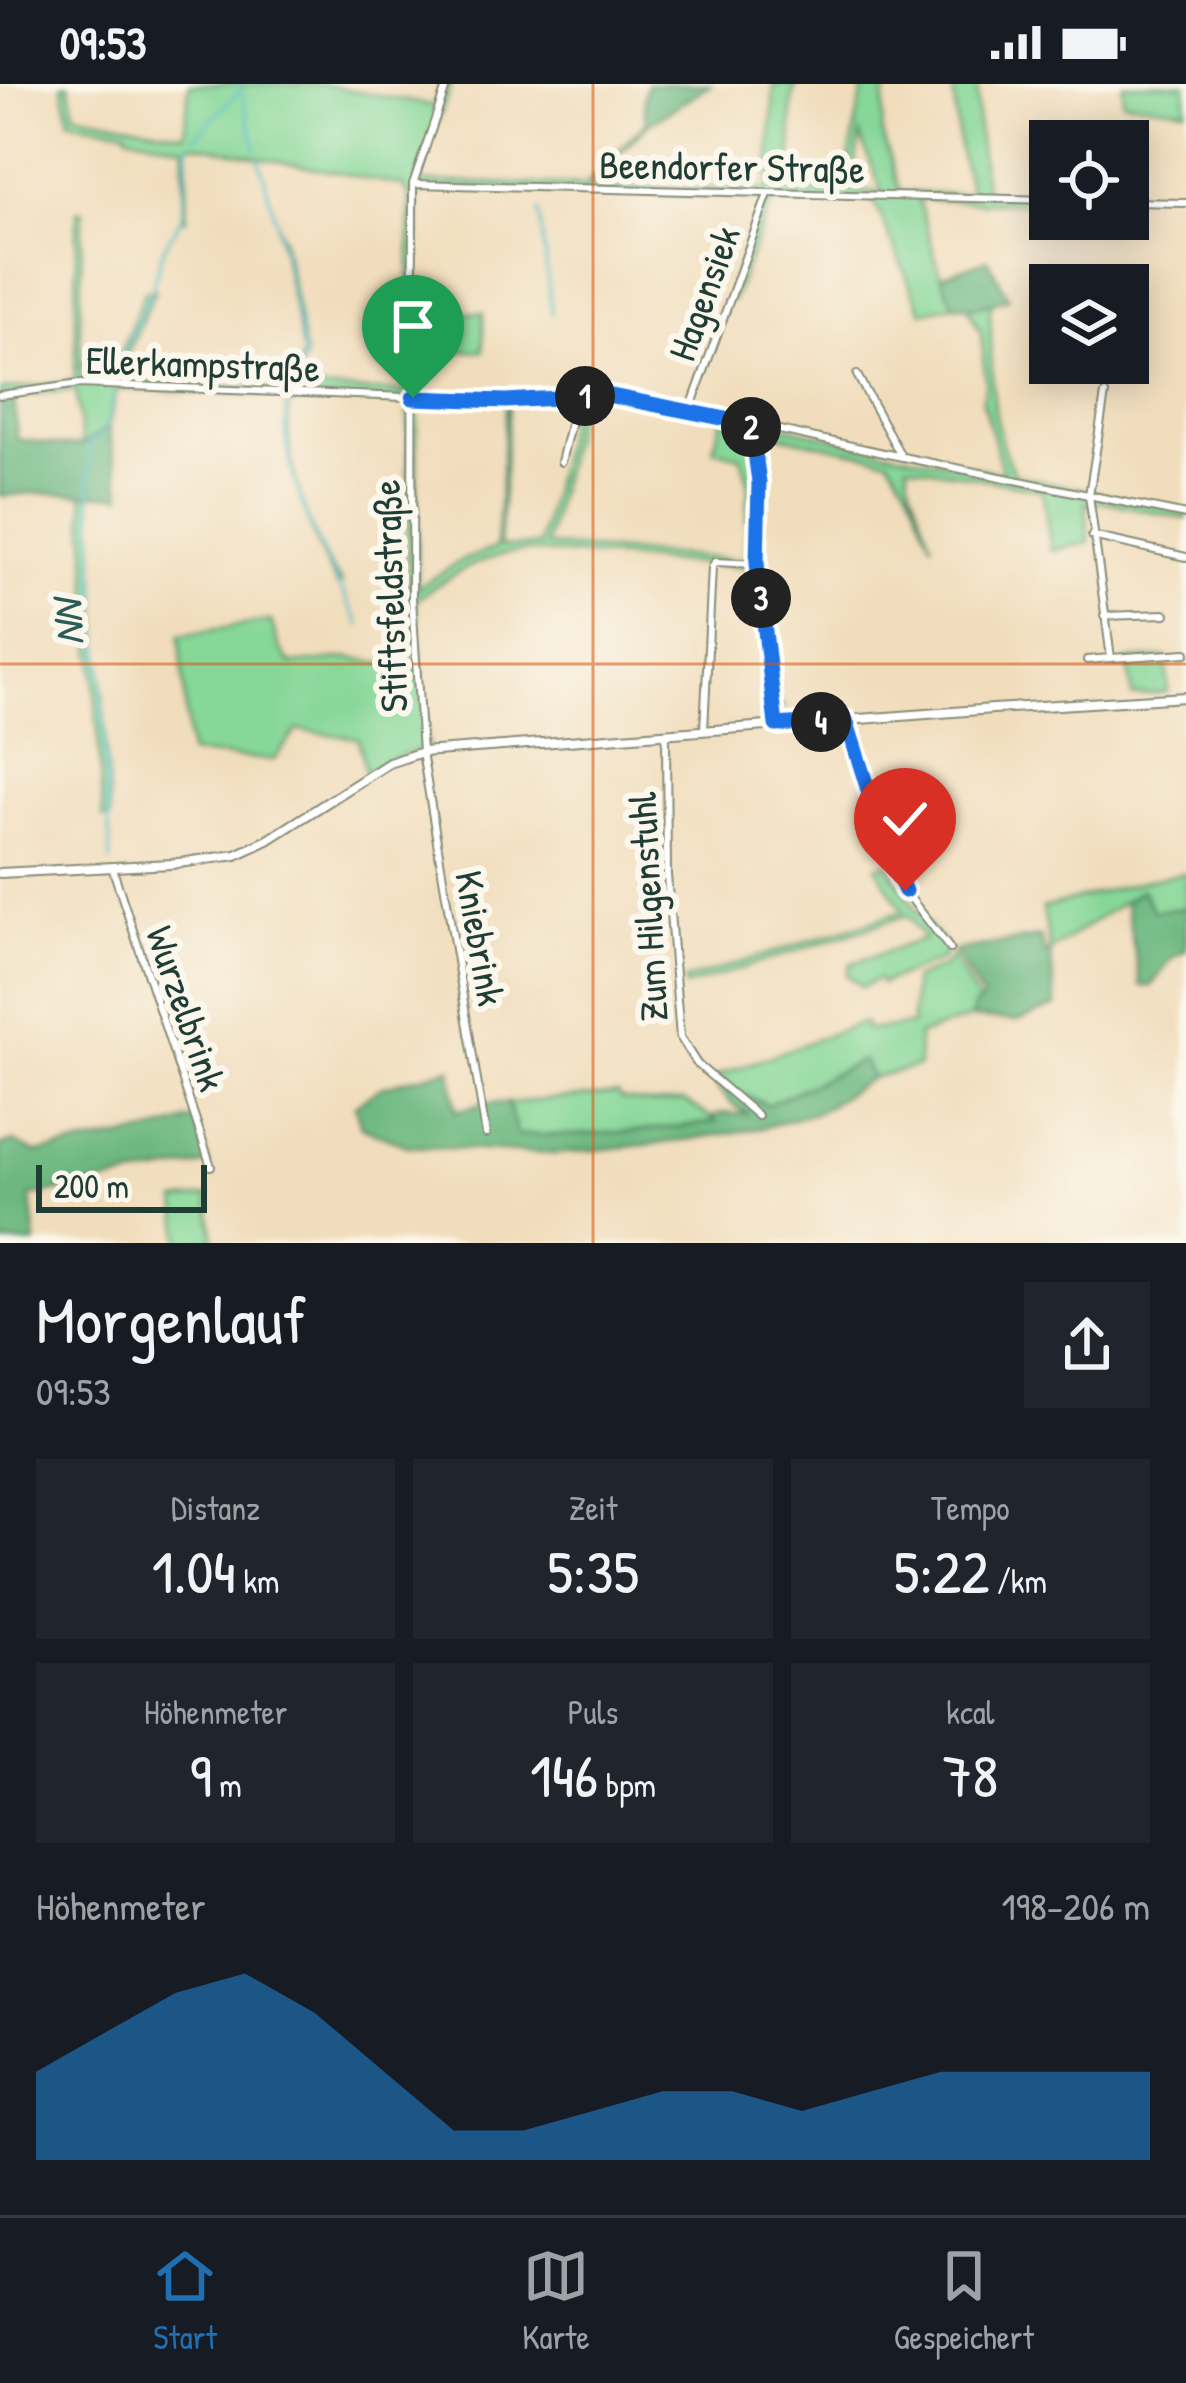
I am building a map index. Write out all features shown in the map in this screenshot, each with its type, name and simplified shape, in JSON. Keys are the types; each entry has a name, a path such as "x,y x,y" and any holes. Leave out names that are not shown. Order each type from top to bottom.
{"main road":[{"path":"0,873 236,855 268,840 389,763 422,752 1186,697"}],"street":[{"name":"Stiftsfeldstraße","path":"422,752 412,599 412,184 447,84"},
{"name":"Beendorfer Straße","path":"412,184 1029,200"},
{"name":"Hagensiek","path":"690,410 768,194"},
{"path":"1149,202 1186,203"},
{"path":"856,375 902,457"},
{"name":"Ellerkampstraße","path":"0,395 80,384 506,401 607,395 1186,515"},
{"path":"1105,394 1089,495 1111,658"},
{"path":"561,462 578,396"},
{"path":"751,424 759,482 757,563 776,725"},
{"path":"1092,536 1186,557"},
{"path":"704,730 712,567 715,562 757,563"},
{"path":"1104,616 1166,614"},
{"path":"1087,660 1186,653"},
{"path":"846,720 896,872 950,949"},
{"name":"Zum Hilgenstuhl","path":"666,733 667,874 680,1037 697,1064 758,1117"},
{"name":"Kniebrink","path":"422,752 486,1134"},
{"name":"Wurzelbrink","path":"112,867 211,1166"}],"green space":[{"path":"62,84 69,84 75,113 185,134 189,84 321,84 433,106 441,84 451,84 419,177 424,182 585,185 646,122 589,185 768,190 774,84 796,84 791,190 843,188 864,84 908,84 885,91 882,132 900,192 966,194 969,186 959,148 953,89 944,84 977,84 986,195 1029,195 1029,204 918,199 954,305 922,312 873,199 775,200 733,300 731,286 763,201 760,197 439,188 420,194 417,588 462,560 496,548 506,407 502,547 539,545 571,404 578,403 546,545 550,546 742,560 749,485 741,456 713,449 724,412 1003,473 982,400 986,383 981,333 967,306 992,303 996,416 1015,475 1186,511 1186,519 1102,501 1091,506 1086,502 1089,543 1051,550 1039,489 907,464 932,544 908,487 889,459 760,431 755,436 763,483 760,557 764,557 778,700 784,708 771,709 755,568 525,551 467,568 416,600 430,746 385,761 366,774 358,738 297,730 274,760 189,754 180,635 271,621 282,651 293,664 349,658 414,668 404,595 408,593 408,402 290,397 289,443 307,518 299,494 293,470 289,445 286,421 286,396 117,389 108,428 82,445 76,390 0,398 0,390 75,377 77,211 83,211 80,333 85,379 116,378 145,291 155,290 120,381 290,389 303,354 277,224 305,355 295,389 409,389 410,197 404,186 193,144 188,146 184,219 184,147 126,130 70,121","holes":["860,135 882,192 851,190"]},
{"path":"647,84 711,84 646,126"},
{"path":"1123,84 1186,84 1186,109 1123,101"},
{"path":"988,259 1009,298 974,307 954,305 941,276"},
{"path":"458,313 483,313 483,351 458,351"},
{"path":"14,396 17,439 82,445 108,428 122,495 0,496 0,398"},
{"path":"83,494 91,494 110,817 103,818"},
{"path":"309,523 318,544 342,583 337,586 316,541"},
{"path":"1166,657 1168,692 1132,696 1128,660"},
{"path":"887,864 945,945 941,960 881,984 878,979 862,987 847,975 850,964 924,939 907,915 685,987 685,980 903,911 876,866"},
{"path":"1186,873 1186,908 1153,911 1141,890 1050,951 1043,908"},
{"path":"1142,890 1153,911 1186,908 1186,950 1173,957 1151,986 1141,986 1125,901"},
{"path":"1040,937 1045,953 1050,951 1056,1006 1018,1021 972,1018 973,1008 983,999 954,951"},
{"path":"952,956 979,1003 972,1018 918,1035 919,1066 871,1078 862,1060 767,1105 716,1076 858,1024 865,1023 866,1030 912,1025 913,979 945,966"},
{"path":"863,1060 871,1078 818,1112 761,1128 555,1154 408,1146 361,1127 355,1105 381,1087 451,1068 456,1111 508,1103 517,1135 642,1131 716,1122 711,1117 723,1113 748,1114 717,1088 722,1081 767,1105"},
{"path":"618,1094 620,1099 653,1104 684,1101 718,1122 618,1133 517,1135 508,1103"},
{"path":"194,1119 209,1164 31,1196 36,1243 0,1243 0,1146 14,1142 36,1153 153,1132"},
{"path":"208,1196 214,1239 181,1243 177,1201"}],"waterway":[{"name":"NN","path":"195,137 242,88"},
{"name":"NN","path":"242,93 256,149"},
{"name":"NN","path":"117,382 163,250 183,215 188,144"},
{"name":"NN","path":"259,159 283,244 304,354 294,389"},
{"path":"539,211 552,313"},
{"name":"NN","path":"111,862 88,444 105,432 115,390"},
{"name":"NN","path":"290,398 286,423 295,483 360,625"}],"route":[{"path":"413,398 506,401 607,395 751,424 759,482 757,563 776,725 846,720 888,853 905,891"}]}
